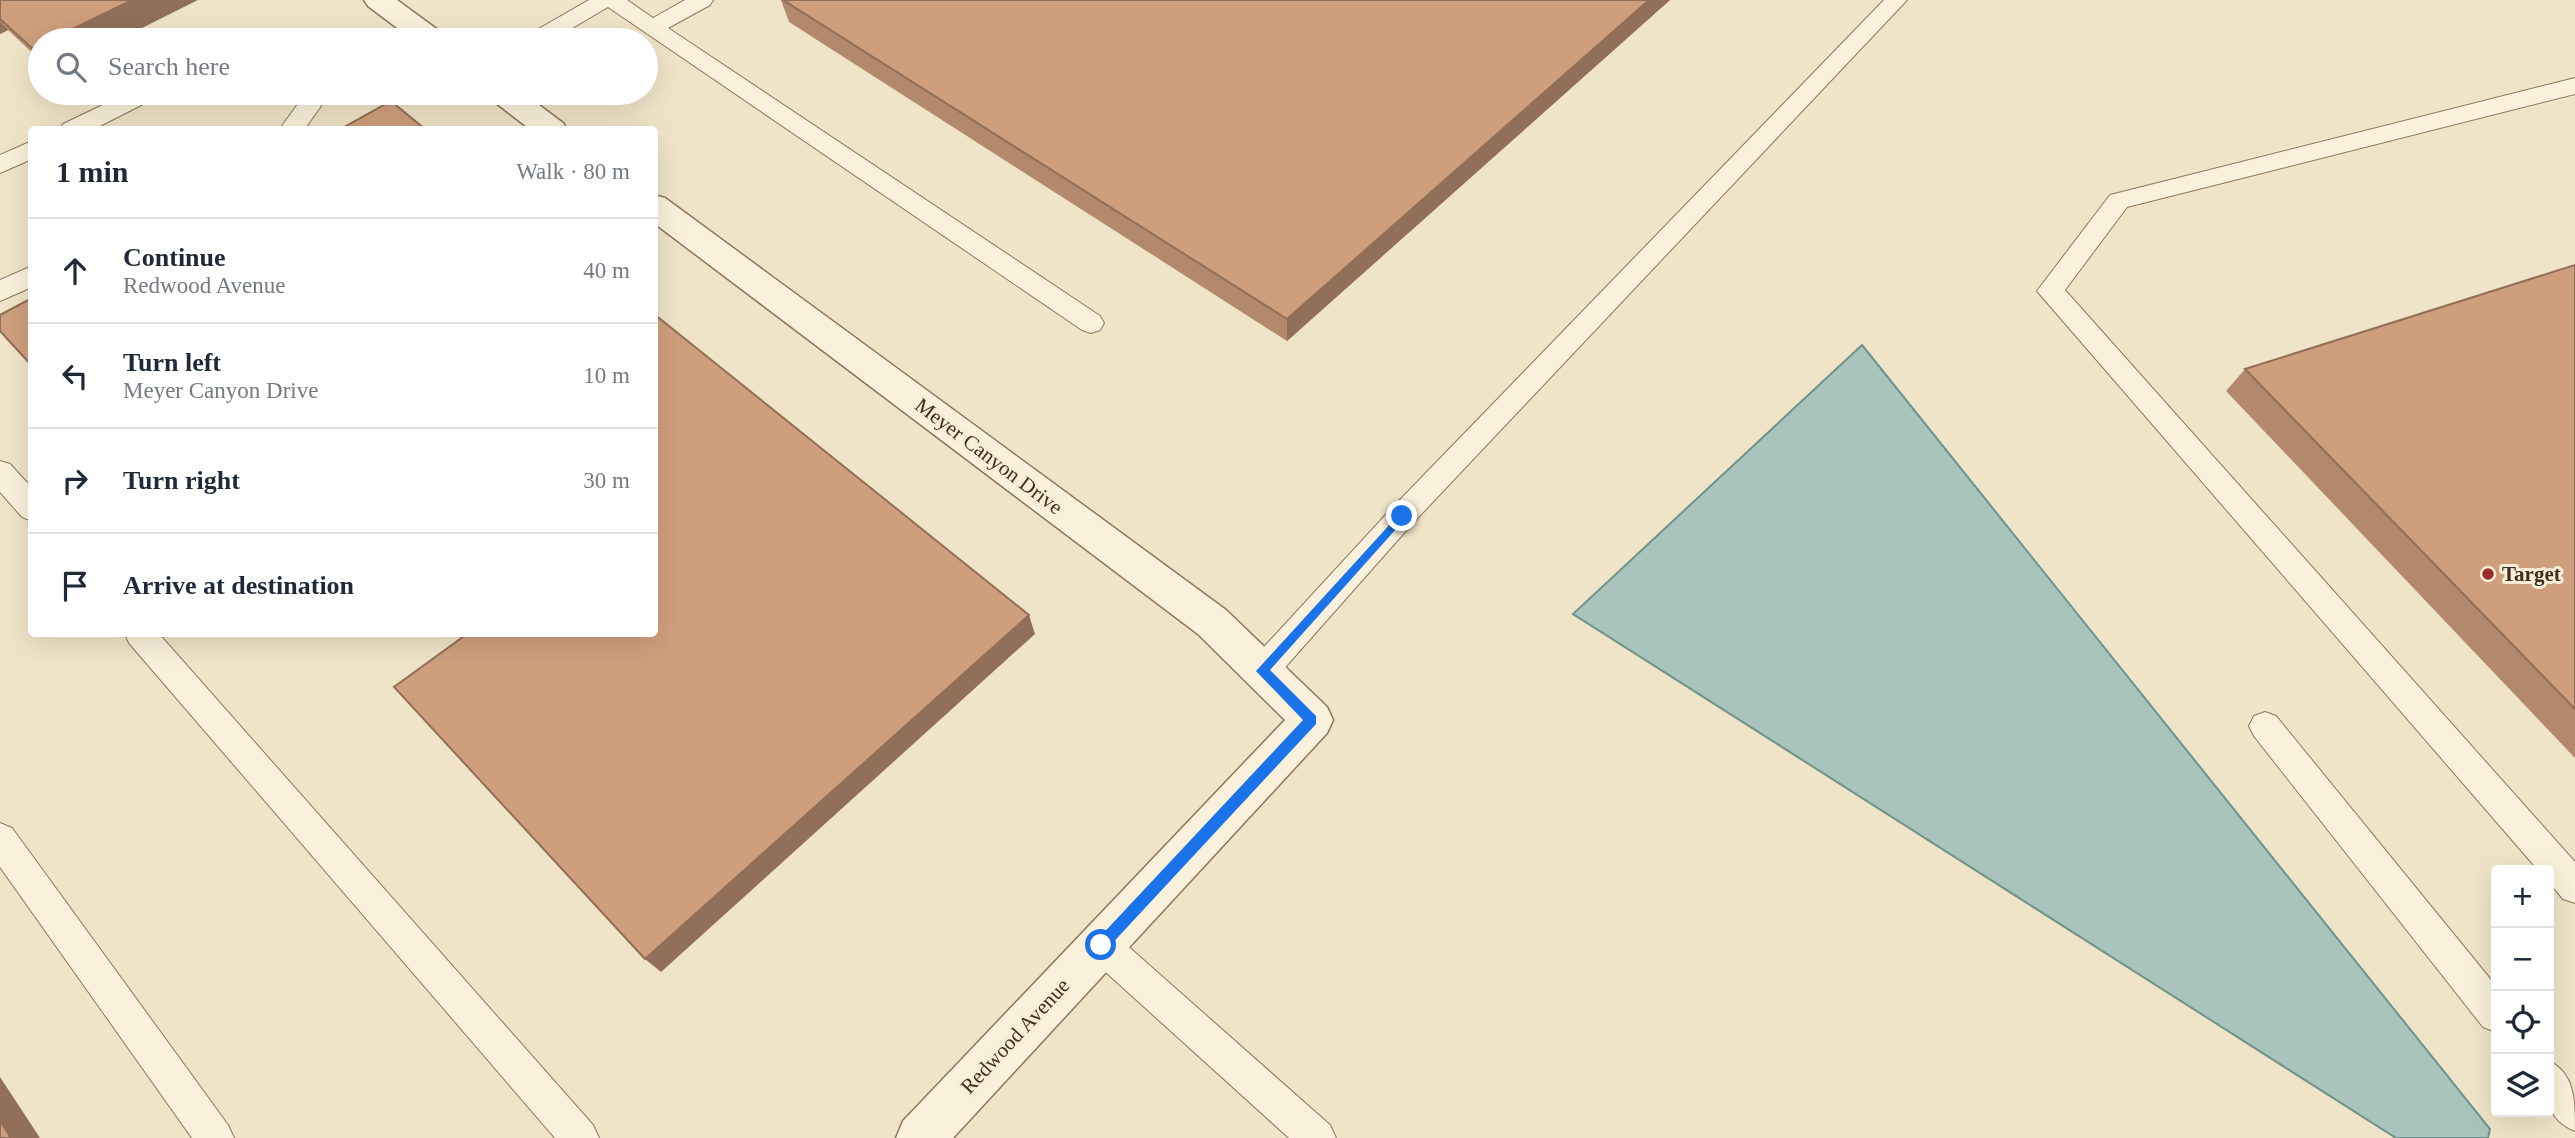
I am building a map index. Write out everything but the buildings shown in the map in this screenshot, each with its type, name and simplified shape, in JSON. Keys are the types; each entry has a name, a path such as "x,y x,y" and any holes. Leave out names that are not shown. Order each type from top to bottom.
{"street":[{"path":"384,1 410,28"},
{"path":"519,105 547,126"},
{"name":"Meyer Canyon Drive","path":"658,209 1212,622 1311,720"},
{"name":"Redwood Avenue","path":"920,1138 1311,720"}],"lane":[{"path":"557,28 605,0"},
{"path":"612,0 653,27 702,0"},
{"path":"1262,671 1402,516 1896,0"},
{"path":"658,30 1091,323"},
{"path":"2575,86 2119,201 2050,291 2575,887"},
{"path":"79,126 122,105"},
{"path":"294,126 309,105"},
{"path":"0,165 28,151"},
{"path":"0,292 28,277"},
{"path":"0,472 28,504"},
{"path":"144,637 580,1138"},
{"path":"2265,726 2491,1008"},
{"path":"0,839 215,1138"},
{"path":"1101,945 1317,1138"},
{"path":"2554,1085 2575,1112"}],"water":[{"path":"1862,345 2490,1129 2488,1138 2396,1138 1573,614"}],"place":[{"name":"Target","path":"2488,574"}],"route":[{"path":"1101,945 1311,720 1262,671 1402,516"}]}
